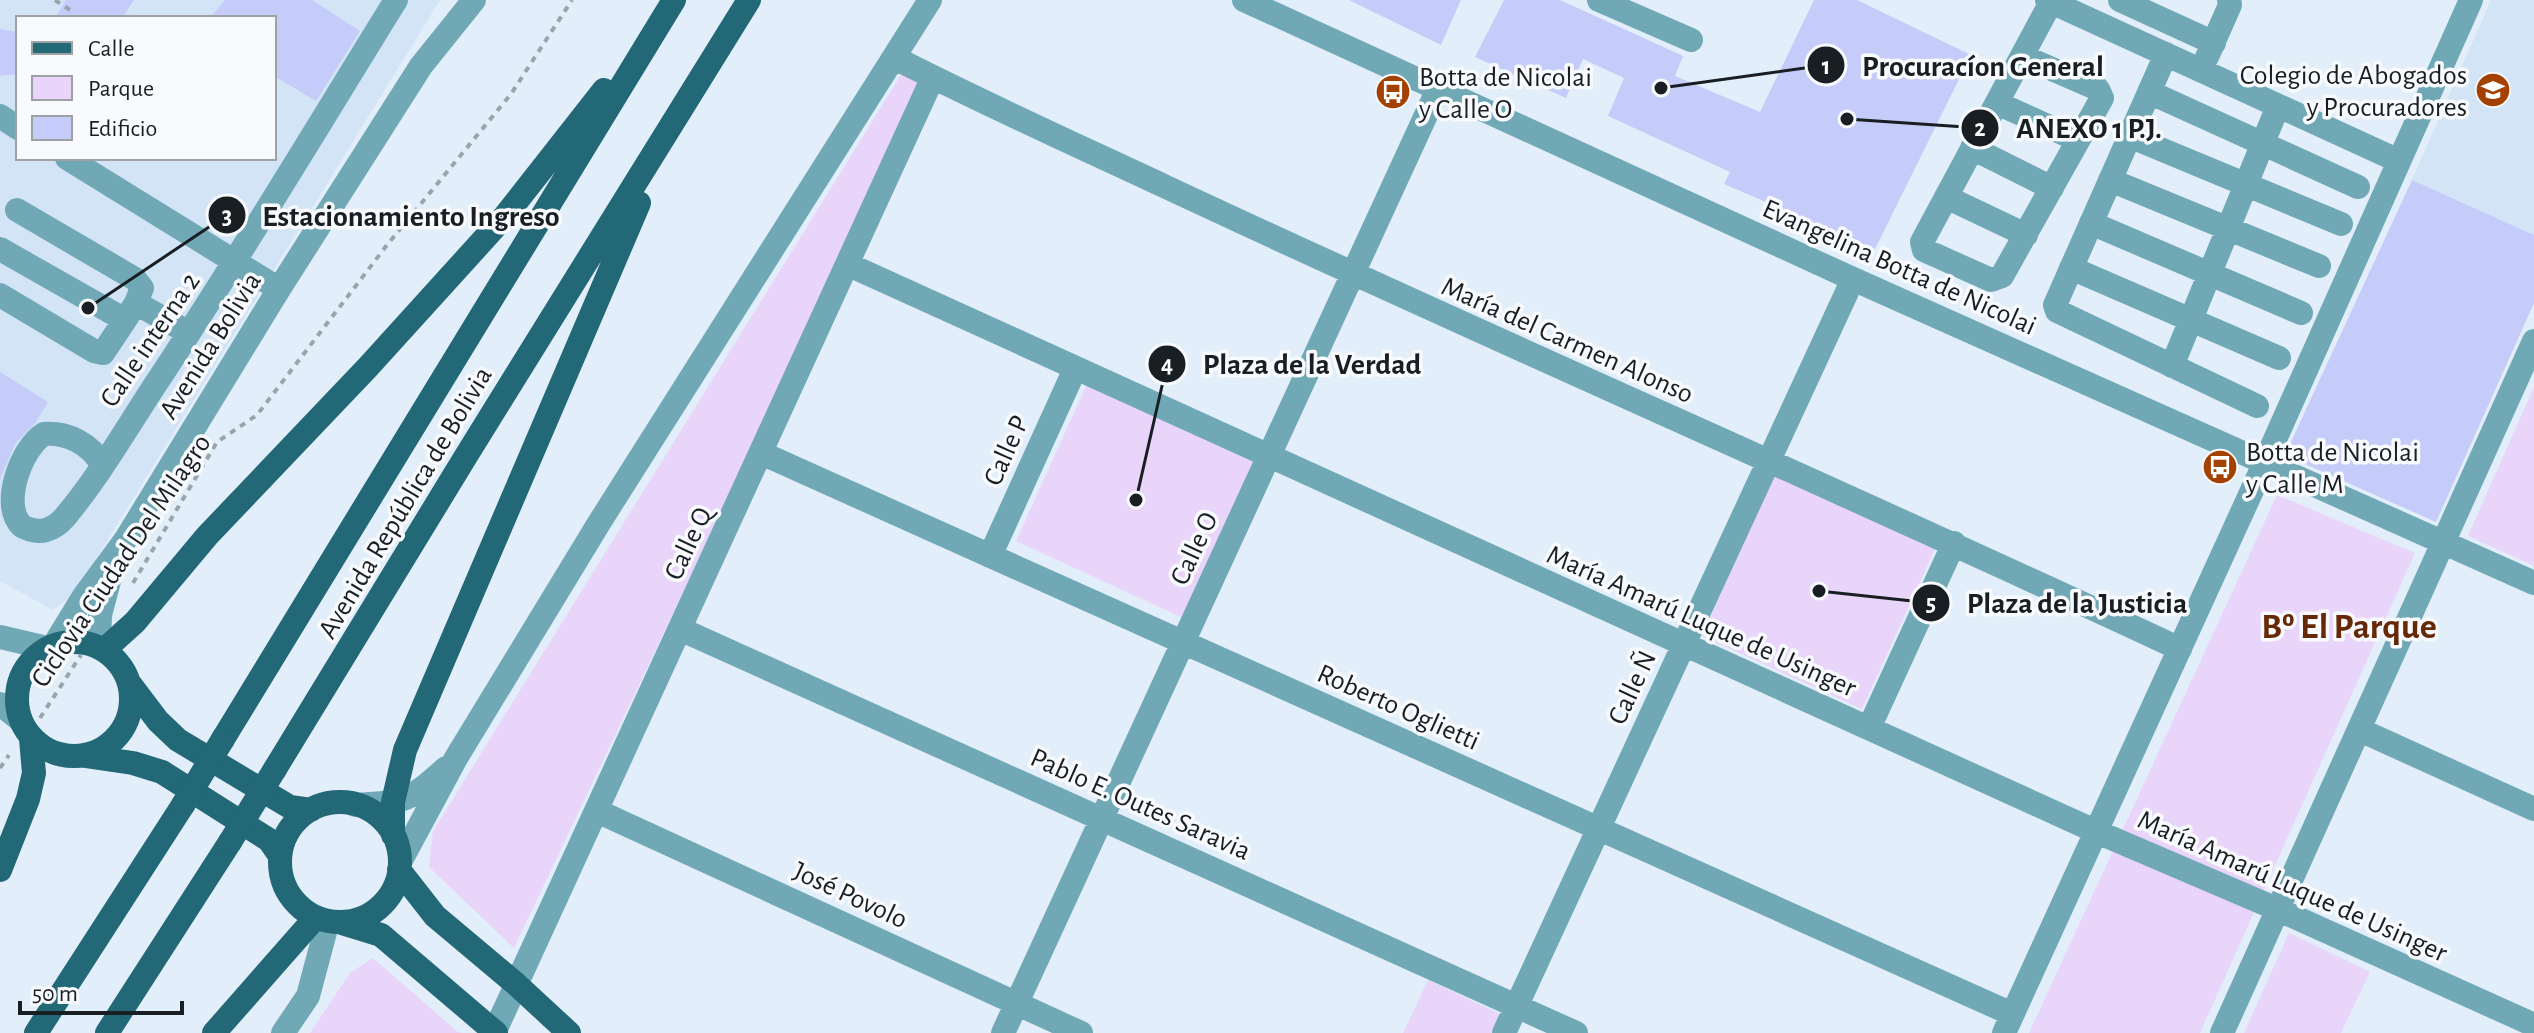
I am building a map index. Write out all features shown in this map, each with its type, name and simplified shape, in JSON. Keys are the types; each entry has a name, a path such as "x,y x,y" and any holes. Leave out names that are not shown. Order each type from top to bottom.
{"main road":[{"path":"97,647 135,622 207,536 368,367 505,216 674,0"},
{"name":"Avenida República de Bolivia","path":"36,1033 183,805 674,0"},
{"name":"Avenida República de Bolivia","path":"107,1033 230,842 749,0"},
{"path":"572,1032 435,916 400,866 393,835 393,802 405,750 622,239 689,97"},
{"path":"0,679 51,647 71,642 97,647 124,671 158,721 178,740 290,807 311,810"},
{"path":"0,870 28,799 34,773 15,725 16,691 28,664"},
{"path":"83,756 97,751 121,733 129,718 132,701 130,684"},
{"path":"15,725 55,753 133,763 162,772 269,840 280,856"},
{"path":"393,835 377,816 355,805 325,804 311,810 290,829 280,856 281,875 288,892 300,907 328,920 381,935 495,1032"},
{"path":"214,1033 328,920 357,920 379,907 395,887 400,866"}],"street":[{"name":"Calle interna 2","path":"102,465 235,263 396,0"},
{"name":"Avenida Bolivia","path":"397,104 452,0"},
{"name":"Avenida Bolivia","path":"51,647 126,539 279,289 421,66 474,0"},
{"path":"400,866 456,758 599,523 930,0"},
{"name":"Evangelina Botta de Nicolai","path":"1244,0 1853,279 2534,583"},
{"path":"1599,0 1691,40"},
{"path":"2120,0 2214,43"},
{"path":"2201,70 2230,5 2229,0"},
{"path":"2008,1024 2265,462 2471,0"},
{"path":"2022,56 2098,89 2102,98 2002,276 1991,280 1924,250 1922,242 2049,1 2399,161"},
{"path":"2166,54 2055,305 2057,311 2257,406"},
{"name":"María del Carmen Alonso","path":"895,58 1353,274 1768,463 1954,543 2180,649"},
{"name":"Calle Q","path":"495,1032 933,77"},
{"name":"Calle O","path":"1003,1033 1438,89"},
{"path":"2149,92 2358,187"},
{"path":"1997,103 2078,140"},
{"path":"2172,366 2278,106"},
{"path":"2129,136 2341,224"},
{"path":"1972,148 2052,188"},
{"path":"70,160 279,289"},
{"path":"2110,180 2319,266"},
{"path":"1946,197 2026,235"},
{"path":"0,295 94,351 103,353 142,288 135,279 17,210"},
{"path":"2091,223 2301,313"},
{"path":"0,249 130,312 189,333"},
{"name":"María Amarú Luque de Usinger","path":"847,264 2095,831 2534,1025"},
{"path":"2071,268 2279,358"},
{"name":"Calle Ñ","path":"1504,1033 1853,279"},
{"path":"2222,1033 2534,341"},
{"name":"Calle P","path":"990,556 1075,369"},
{"name":"Roberto Oglietti","path":"761,453 1598,828 2008,1024"},
{"name":"Avenida Bolivia","path":"97,647 103,598 126,539"},
{"path":"1869,728 1954,543"},
{"name":"Pablo E. Outes Saravia","path":"680,629 1576,1033"},
{"path":"0,637 51,647"},
{"path":"2360,730 2534,809"},
{"path":"355,805 393,802 418,793 456,758"},
{"name":"José Povolo","path":"597,811 1081,1033"},
{"path":"283,1033 308,996 328,920"}],"path":[{"path":"55,0 73,12"},
{"name":"Ciclovia Ciudad Del Milagro","path":"132,583 217,442 257,415 387,245 511,94 572,0"},
{"name":"Ciclovia Ciudad Del Milagro","path":"0,768 15,725 36,724 97,647"}],"shaded area":[{"path":"0,0 440,0 75,593 53,610 0,581"},
{"name":"Colegio de Abogados y Procuradores","path":"2491,0 2534,0 2534,235 2412,180"}],"green space":[{"path":"906,67 927,79 514,948 429,867 433,831"},
{"path":"1087,384 1256,460 1183,618 1016,541"},
{"path":"2534,387 2534,566 2468,536"},
{"path":"1774,473 1936,547 1862,709 1702,636"},
{"path":"2277,495 2415,553 2200,1033 2029,1033"},
{"path":"2289,933 2370,972 2341,1033 2244,1033"},
{"path":"373,958 462,1033 310,1033 350,973"},
{"path":"1428,980 1500,1014 1491,1033 1403,1033"}],"building":[{"path":"66,0 134,0 123,16 56,16"},
{"path":"225,0 312,0 360,31 316,101 276,77 276,16 212,16"},
{"path":"1349,0 1461,0 1441,45"},
{"path":"1504,0 1560,0 1683,56 1675,76 1760,112 1814,0 1857,0 1971,55 1875,249 1724,184 1730,172 1608,116 1624,78 1583,59 1566,98 1475,57"},
{"path":"0,29 16,32 16,74 0,76"},
{"path":"2412,180 2534,235 2534,303 2436,522 2285,455"},
{"path":"0,372 48,402 36,422 15,444 0,479"}],"place":[{"name":"Procuracíon General","path":"1661,88"},
{"name":"Colegio de Abogados y Procuradores","path":"2493,90"},
{"name":"Botta de Nicolai y Calle O","path":"1393,92"},
{"name":"ANEXO 1 P.J.","path":"1847,119"},
{"name":"Estacionamiento Ingreso","path":"88,308"},
{"name":"Botta de Nicolai y Calle M","path":"2220,467"},
{"name":"Plaza de la Verdad","path":"1136,500"},
{"name":"Plaza de la Justicia","path":"1819,591"}],"district":[{"name":"Bº El Parque","path":"2349,625"}]}
